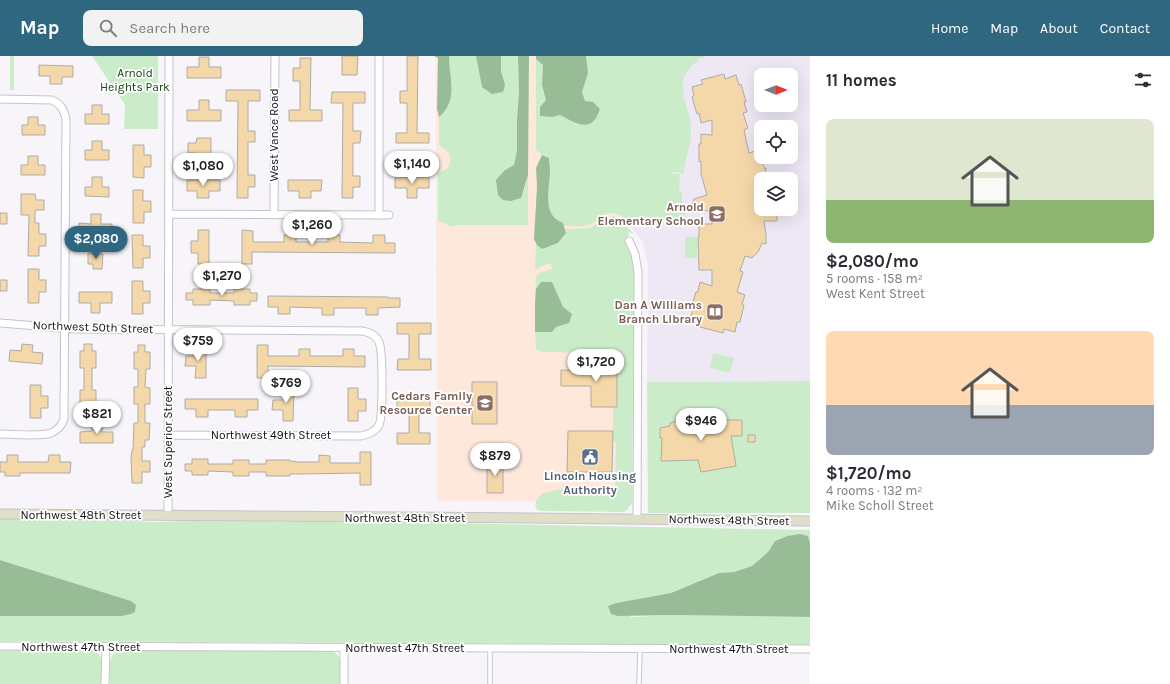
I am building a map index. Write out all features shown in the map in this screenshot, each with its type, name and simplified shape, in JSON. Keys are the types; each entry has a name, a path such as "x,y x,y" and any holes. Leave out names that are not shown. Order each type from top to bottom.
{"main road":[{"name":"Northwest 48th Street","path":"0,514 810,521"}],"street":[{"name":"West Superior Street","path":"168,516 170,56"},
{"name":"West Vance Road","path":"274,214 275,56"},
{"path":"379,56 379,215"},
{"path":"0,99 52,100 59,104 65,114 64,419 61,425 54,432 48,434 0,434"},
{"path":"169,214 389,215"},
{"path":"629,241 635,254 638,272 637,519"},
{"name":"Northwest 50th Street","path":"0,323 65,328 362,331 371,333 376,337 382,355 381,416 380,424 374,431"},
{"name":"Northwest 49th Street","path":"168,435 361,436 374,431"},
{"name":"Northwest 47th Street","path":"0,646 810,649"},
{"path":"105,684 106,647"},
{"path":"344,648 344,684"}],"lane":[{"path":"490,649 490,684"},
{"path":"639,684 640,649"}],"shaded area":[{"path":"436,56 626,56 624,232 626,502 437,501"},
{"name":"Arnold Elementary School","path":"626,56 810,56 810,381 647,382 648,264 642,240 624,220"}],"green space":[{"path":"10,56 14,56 14,90 10,90"},
{"name":"Arnold Heights Park","path":"92,56 158,56 158,129 124,129 125,105"},
{"path":"434,56 449,56 452,88 449,103 439,117 437,109 438,58"},
{"path":"449,56 476,56 482,87 503,77 501,71 501,56 518,56 519,92 517,150 514,165 505,170 525,189 528,175 528,225 457,225 450,227 446,223 438,221 438,173 448,168 451,159 448,152 439,145 439,117 449,103 452,88"},
{"path":"476,56 501,56 501,71 505,85 503,92 492,94 482,87"},
{"path":"518,56 529,56 528,175 521,198 511,201 503,200 498,195 496,180 505,170 514,165 517,150 519,92"},
{"path":"536,56 586,56 588,73 582,92 585,101 593,102 600,109 593,122 583,125 560,115 553,117 540,116 540,107 546,100 542,85 543,65 536,59"},
{"path":"586,56 704,56 704,58 699,58 699,60 690,68 685,76 683,85 683,93 690,121 691,137 683,175 679,172 670,173 680,174 679,192 682,192 682,207 686,214 676,226 658,221 650,222 635,228 620,216 612,213 603,216 589,225 563,226 563,223 556,219 552,214 549,208 548,200 550,171 549,158 536,150 536,59 543,65 542,85 553,117 560,115 578,125 585,101 582,92 588,73"},
{"path":"542,155 549,158 549,207 556,219 563,223 566,233 558,243 542,249 537,245 534,239 537,187 536,168"},
{"path":"614,216 623,222 634,234 629,232 628,248 634,268 632,503 624,512 537,510 535,504 543,493 566,488 615,488 616,442 613,441 613,407 617,407 617,353 542,352 536,349 535,332 552,332 556,327 569,323 557,296 536,289 535,297 536,277 539,273 552,269 552,265 549,263 535,270 536,242 542,249 559,243 566,233 565,229 590,228 607,217"},
{"path":"685,237 697,237 697,258 685,258"},
{"path":"541,282 552,282 563,307 572,314 569,323 556,327 552,332 535,332 536,289"},
{"path":"713,353 734,358 730,373 710,368"},
{"path":"810,381 810,513 648,513 647,382"},
{"path":"0,519 151,522 437,523 810,530 810,543 808,536 800,534 787,536 775,541 768,552 752,566 734,572 719,573 671,593 616,603 631,617 675,615 810,617 810,645 0,641 0,616 122,616 135,612 136,605 131,601 0,560"},
{"path":"800,534 808,536 810,543 810,617 675,615 618,616 611,614 608,606 616,603 671,593 719,573 734,572 752,566 768,552 775,541 787,536"},
{"path":"0,560 131,601 136,605 135,612 122,616 0,616"},
{"path":"0,649 96,651 102,662 102,684 0,684"},
{"path":"117,650 332,650 341,661 341,684 110,684 110,661"}],"building":[{"path":"342,56 358,56 357,75 342,75"},
{"path":"407,56 418,56 417,133 429,133 429,143 396,143 396,133 407,133 407,103 400,103 400,91 407,91"},
{"path":"199,57 209,57 209,67 221,67 221,78 187,78 187,67 199,67"},
{"path":"300,58 311,58 310,110 322,110 322,121 289,121 289,110 300,110 300,81 293,81 293,68 300,68"},
{"path":"39,65 73,66 73,77 62,77 62,84 50,84 50,76 39,76"},
{"name":"Arnold Elementary School","path":"724,74 725,79 736,75 739,85 741,84 746,102 744,102 747,112 743,113 748,128 744,130 749,153 754,151 754,164 763,164 765,169 766,168 766,172 754,172 754,216 777,216 777,221 764,221 766,244 762,243 758,252 752,258 745,256 740,271 743,272 737,292 745,295 742,304 744,305 740,322 737,322 735,332 724,329 723,333 700,327 701,322 690,319 693,309 691,308 696,292 698,292 700,282 712,286 712,270 699,270 698,237 699,224 712,224 712,212 695,208 692,204 694,199 707,195 701,174 701,161 699,162 699,144 701,144 701,134 712,135 712,120 701,123 699,113 697,114 692,97 694,96 692,87 703,84 701,80"},
{"path":"226,90 260,90 260,101 248,101 248,131 255,131 255,142 248,142 248,175 255,175 255,187 248,187 248,198 237,198 238,101 226,101"},
{"path":"332,92 365,92 365,103 353,103 353,131 361,131 360,143 353,143 353,176 360,176 360,187 353,187 353,198 342,198 343,103 331,103"},
{"path":"199,100 209,100 209,110 221,110 221,121 187,121 187,110 199,110"},
{"path":"92,105 102,105 102,114 109,114 109,124 85,124 85,114 92,114"},
{"path":"28,117 38,117 38,125 45,125 45,135 22,135 22,125 28,125"},
{"path":"197,138 211,138 211,159 197,159 196,153 188,153 188,143 196,143"},
{"path":"92,141 102,141 102,150 109,150 109,160 85,160 85,150 92,150"},
{"path":"133,145 144,145 144,155 151,155 151,167 144,167 144,178 133,177"},
{"path":"28,156 38,156 38,165 45,165 45,175 21,175 21,165 28,165"},
{"path":"92,177 102,177 102,187 109,187 109,197 85,196 85,187 92,187"},
{"path":"395,177 429,177 429,188 417,188 417,198 407,198 407,188 395,188"},
{"path":"187,180 220,180 220,191 209,191 209,198 197,198 197,191 187,191"},
{"path":"288,180 322,180 321,191 311,191 311,198 299,198 299,191 288,191"},
{"path":"133,190 143,190 143,201 151,201 151,212 144,212 144,223 133,223"},
{"path":"21,194 35,194 36,200 44,200 44,210 35,211 35,223 39,223 39,234 46,234 46,246 39,246 39,256 28,256 29,215 21,215"},
{"path":"0,213 7,213 7,224 0,224"},
{"path":"91,214 101,214 101,224 112,224 112,235 79,235 79,223 91,224"},
{"path":"198,230 209,230 209,264 198,264 198,253 191,253 191,241 198,241"},
{"path":"242,230 253,231 253,242 284,242 284,235 296,235 296,242 328,242 328,235 340,235 340,242 373,243 373,235 385,235 385,243 395,243 395,253 252,252 252,264 242,264"},
{"path":"132,235 143,235 143,246 150,246 150,258 143,258 143,268 133,268"},
{"path":"88,253 103,254 102,269 93,269 93,264 88,264"},
{"path":"28,269 39,269 39,280 46,280 46,292 39,292 39,303 28,303"},
{"path":"0,280 7,280 7,291 0,291"},
{"path":"132,281 143,281 143,291 150,291 150,303 143,303 143,314 132,314"},
{"path":"193,289 210,289 210,293 234,293 234,289 250,289 250,293 257,293 257,301 250,301 250,305 234,305 234,301 210,300 210,305 193,305 193,300 186,300 186,293 193,293"},
{"path":"79,292 112,292 112,303 100,303 100,313 91,313 91,303 79,303"},
{"path":"268,296 400,298 400,307 378,308 378,315 366,315 366,308 334,308 334,315 322,315 322,308 290,307 290,314 278,314 278,307 268,307"},
{"path":"397,323 431,323 431,334 419,334 419,359 431,359 431,370 397,370 398,359 409,359 409,334 397,334"},
{"path":"22,344 33,345 32,352 43,353 42,364 9,361 10,350 21,351"},
{"path":"84,344 92,344 92,351 96,351 96,368 92,368 92,390 96,390 96,407 92,407 92,414 84,414 84,407 80,407 80,390 84,390 84,368 80,368 80,351 84,351"},
{"path":"138,345 145,345 145,352 150,352 150,369 146,369 145,387 150,388 150,404 145,404 145,423 150,423 149,440 145,440 145,447 142,447 142,461 150,461 150,472 142,472 142,483 132,483 131,459 133,450 134,423 138,423 138,404 134,404 134,387 138,387 138,369 134,369 134,352 138,352"},
{"path":"196,345 206,345 206,378 195,378 196,366 185,366 186,356 196,356"},
{"path":"257,345 268,345 268,356 299,356 299,349 310,349 310,356 343,356 343,349 354,349 354,356 365,356 365,367 268,366 268,378 257,378"},
{"path":"591,364 617,364 617,407 591,407 591,386 561,386 561,370 591,371"},
{"name":"Cedars Family Resource Center","path":"472,382 497,382 497,424 472,424"},
{"path":"30,385 41,385 41,396 48,396 48,408 41,408 41,418 30,418"},
{"path":"283,388 294,388 293,421 283,421 283,410 272,410 273,400 283,400"},
{"path":"348,388 358,388 358,399 366,399 366,411 358,411 358,421 348,421"},
{"path":"397,398 430,398 430,409 419,409 419,433 430,433 430,444 397,444 397,433 409,433 409,409 397,409"},
{"path":"185,399 258,399 258,410 247,410 247,417 235,417 235,410 208,410 208,417 196,417 196,409 185,409"},
{"path":"692,416 693,422 702,420 742,420 742,436 731,436 736,466 701,472 698,460 661,461 662,438 660,438 660,428 670,426 670,423 681,420 681,417"},
{"path":"92,421 102,421 102,432 113,432 113,443 80,443 80,432 92,431"},
{"name":"Lincoln Housing Authority","path":"568,431 613,431 612,472 567,472"},
{"path":"748,435 755,435 755,442 748,442"},
{"path":"360,452 371,452 371,485 360,485 360,473 290,474 290,476 266,476 266,472 249,472 249,476 233,476 233,472 208,471 208,475 192,475 192,471 185,471 185,464 192,464 192,459 208,459 208,464 233,464 233,460 249,460 249,464 266,464 266,460 319,462 319,455 330,456 330,463 360,463"},
{"path":"7,455 18,455 18,462 48,462 49,455 60,455 60,462 71,462 70,473 20,473 20,476 5,476 5,472 0,472 0,462 7,462"},
{"path":"492,457 499,457 499,463 503,463 503,493 487,493 487,463 492,463"}],"place":[{"name":"Arnold Elementary School","path":"717,214"},
{"name":"Dan A Williams Branch Library","path":"715,312"},
{"name":"Cedars Family Resource Center","path":"485,403"},
{"name":"Lincoln Housing Authority","path":"590,457"}]}
